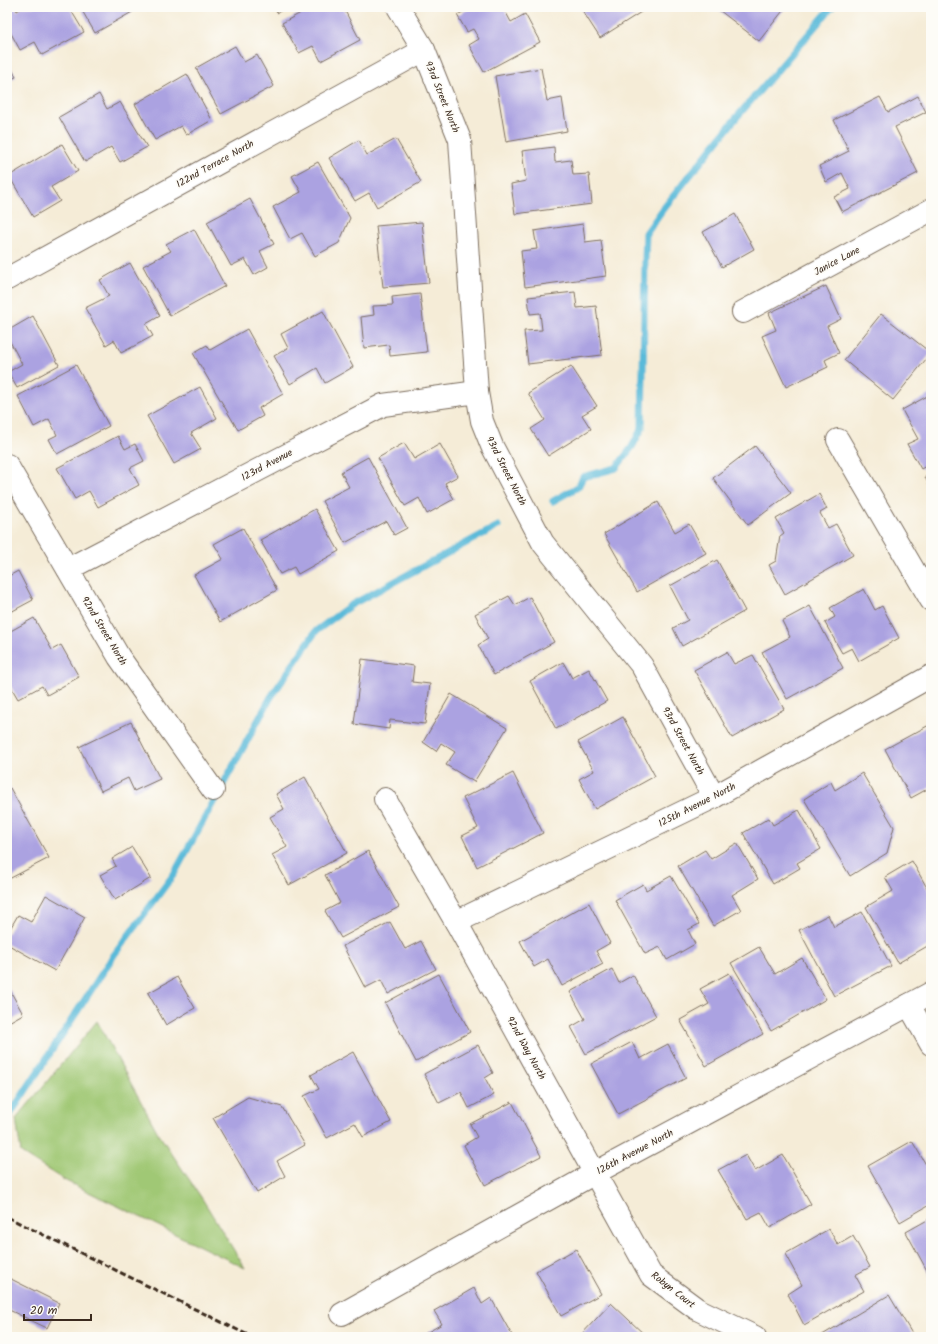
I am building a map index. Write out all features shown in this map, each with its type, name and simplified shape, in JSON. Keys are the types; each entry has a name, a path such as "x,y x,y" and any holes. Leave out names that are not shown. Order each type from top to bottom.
{"street":[{"name":"93rd Street North","path":"398,7 424,50 460,140 477,392 482,421 492,446 543,543 642,666 714,797"},
{"name":"122nd Terrace North","path":"7,279 424,50"},
{"name":"Janice Lane","path":"743,312 931,210"},
{"name":"123rd Avenue","path":"68,569 383,405 477,392"},
{"path":"838,440 931,600"},
{"name":"92nd Street North","path":"7,465 119,657 213,790"},
{"name":"125th Avenue North","path":"456,922 714,797 931,676"},
{"name":"92nd Way North","path":"385,799 456,922 595,1173"},
{"name":"126th Avenue North","path":"342,1314 595,1173 931,993"},
{"path":"909,1005 931,1044"},
{"name":"Robyn Court","path":"595,1173 651,1275 697,1309 755,1337"}],"green space":[{"path":"97,1021 158,1133 203,1200 245,1268 64,1180 21,1153 16,1119"}],"building":[{"path":"15,7 17,11 23,7 69,7 84,32 42,55 35,42 20,50 7,26 7,10"},
{"path":"80,7 141,7 95,33"},
{"path":"273,7 287,7 277,13"},
{"path":"312,7 343,7 360,40 321,61 313,46 299,53 282,23"},
{"path":"473,7 503,7 511,22 525,14 540,42 484,72 469,45 479,39 473,29 467,32 457,15"},
{"path":"580,7 649,7 600,38"},
{"path":"715,7 786,7 759,41"},
{"path":"235,46 244,62 257,55 274,86 221,114 196,68"},
{"path":"7,60 16,77 7,81"},
{"path":"541,68 547,101 562,98 567,131 506,142 495,76"},
{"path":"187,74 212,120 186,135 181,126 155,140 135,104"},
{"path":"99,94 107,109 120,102 147,147 120,162 111,147 85,162 59,117"},
{"path":"918,96 926,112 895,127 918,173 842,212 834,197 850,189 842,173 826,182 819,166 849,151 834,120 880,97 888,112"},
{"path":"396,139 421,182 377,207 369,193 355,201 329,158 359,140 367,155"},
{"path":"62,144 78,171 51,187 60,201 33,217 9,176"},
{"path":"554,147 555,162 571,160 573,175 589,174 592,204 515,214 511,184 526,181 522,151"},
{"path":"318,162 350,218 339,243 315,256 302,233 290,239 273,207 301,192 292,176"},
{"path":"250,199 274,244 260,251 268,267 254,275 245,259 231,266 207,222"},
{"path":"735,214 754,249 722,267 703,232"},
{"path":"422,222 429,283 383,287 376,226"},
{"path":"583,224 585,242 601,240 606,276 525,287 521,251 537,249 534,231"},
{"path":"194,229 225,286 170,316 143,266 171,251 166,244"},
{"path":"130,263 160,316 146,324 153,336 121,353 114,340 106,345 85,308 109,296 100,280"},
{"path":"826,286 841,319 827,326 839,353 825,360 828,367 786,387 762,336 776,330 769,313"},
{"path":"575,292 577,308 596,306 602,355 528,364 524,331 542,330 540,313 530,314 528,297"},
{"path":"420,294 427,352 390,356 389,345 364,348 361,317 374,315 373,306 393,305 392,297"},
{"path":"323,311 353,367 325,383 317,368 290,384 274,356 288,348 281,334"},
{"path":"881,314 931,353 893,400 844,360"},
{"path":"33,316 59,365 17,388 8,372 22,364 7,336 7,331"},
{"path":"247,329 283,394 259,408 263,416 238,430 193,353 207,345 210,350"},
{"path":"76,365 109,426 57,454 49,439 57,435 49,419 34,427 18,396"},
{"path":"571,366 597,406 582,415 591,429 548,456 531,429 545,420 528,393"},
{"path":"200,387 217,418 191,433 201,449 174,464 147,416"},
{"path":"931,394 931,463 921,469 907,444 918,439 902,410"},
{"path":"118,436 125,449 135,444 144,461 130,468 139,485 98,507 89,491 75,499 57,468"},
{"path":"404,443 414,459 440,444 458,476 445,483 454,499 427,514 419,498 405,506 378,458"},
{"path":"755,446 791,493 748,525 713,478"},
{"path":"368,457 407,528 394,535 386,521 345,543 322,501 349,487 341,472"},
{"path":"931,474 931,489 925,477"},
{"path":"819,494 827,509 820,513 828,528 836,524 853,555 785,594 769,565 776,561 780,536 784,533 776,519"},
{"path":"658,502 675,532 689,524 706,553 637,592 604,534"},
{"path":"315,509 339,551 298,574 294,567 280,574 260,540"},
{"path":"243,528 277,590 220,622 194,575 223,559 214,544"},
{"path":"717,560 745,611 682,646 673,628 688,620 670,586"},
{"path":"18,571 33,600 7,614 7,577"},
{"path":"864,589 875,610 882,606 899,638 859,661 852,648 842,653 825,623 835,617 830,608"},
{"path":"509,596 515,605 530,597 554,642 494,675 478,645 488,639 475,614"},
{"path":"810,606 843,668 787,699 762,652 790,637 782,621"},
{"path":"34,618 52,650 61,645 79,677 47,695 42,686 18,699 7,680 7,654 10,653 7,648 7,633"},
{"path":"727,652 734,664 753,655 784,709 732,738 694,670"},
{"path":"362,659 414,666 412,682 430,684 425,724 390,720 389,729 354,724"},
{"path":"563,662 572,678 589,669 607,701 556,729 530,681"},
{"path":"451,694 507,728 474,782 446,765 455,752 441,743 436,751 423,742"},
{"path":"623,717 655,776 595,809 579,779 594,771 578,742"},
{"path":"131,722 160,779 134,791 128,778 101,791 79,747"},
{"path":"931,724 931,787 911,798 885,749"},
{"path":"513,773 543,833 477,867 462,836 478,828 463,798"},
{"path":"862,773 894,827 887,853 850,876 804,799 831,782 835,790"},
{"path":"305,777 347,853 289,885 272,855 287,847 270,817 284,809 276,794"},
{"path":"10,788 49,858 7,880 7,790"},
{"path":"799,810 821,849 797,863 800,868 773,884 743,833 769,818 773,825"},
{"path":"737,843 758,879 732,895 741,910 713,926 678,866 705,850 711,859"},
{"path":"132,847 151,878 115,900 100,875 116,866 112,859"},
{"path":"368,851 399,907 341,938 325,911 340,903 325,875"},
{"path":"912,861 931,895 931,944 898,963 866,907 893,891 885,877"},
{"path":"671,876 699,924 688,930 695,944 667,960 660,947 645,954 615,900 643,884 646,890"},
{"path":"46,895 85,917 55,971 7,944 7,934 18,915 31,922"},
{"path":"589,903 610,943 596,951 603,964 562,986 548,959 534,967 520,941"},
{"path":"862,912 891,966 834,996 799,930 828,915 834,927"},
{"path":"390,922 405,949 421,941 436,969 388,994 381,980 365,988 343,946"},
{"path":"759,947 775,974 802,958 826,999 771,1031 731,963"},
{"path":"612,969 619,983 633,975 656,1016 586,1054 571,1027 585,1019 570,992"},
{"path":"729,973 763,1034 706,1066 680,1020 709,1004 700,989"},
{"path":"439,974 470,1032 416,1062 385,1003"},
{"path":"177,977 195,1008 166,1025 148,993"},
{"path":"7,985 23,1014 7,1023"},
{"path":"632,1042 640,1059 668,1044 686,1078 618,1114 591,1064"},
{"path":"478,1045 493,1073 485,1078 494,1095 469,1108 461,1092 439,1103 424,1074"},
{"path":"353,1052 391,1122 363,1137 355,1123 327,1138 304,1096 319,1089 311,1075"},
{"path":"248,1097 282,1107 305,1145 277,1161 285,1176 257,1193 213,1118"},
{"path":"512,1102 541,1156 485,1185 464,1145 477,1137 470,1124"},
{"path":"912,1141 928,1168 931,1167 931,1204 900,1222 868,1166"},
{"path":"746,1155 755,1171 783,1155 811,1204 770,1228 761,1212 747,1219 718,1170"},
{"path":"931,1218 931,1278 906,1232"},
{"path":"829,1229 838,1245 853,1236 870,1267 855,1275 864,1291 804,1325 788,1294 802,1285 785,1254"},
{"path":"576,1249 601,1294 561,1316 536,1271"},
{"path":"7,1277 59,1303 47,1328 7,1309 7,1299 9,1294 7,1293"},
{"path":"474,1288 482,1304 491,1298 513,1337 428,1337 426,1333 442,1324 434,1311"},
{"path":"889,1295 914,1337 819,1337"},
{"path":"611,1303 647,1337 579,1337"}],"waterway":[{"path":"553,501 578,487 583,477 616,468 632,447 642,428 646,233 663,209 736,118 832,7"},
{"path":"7,1119 114,955 174,874 271,697 316,631 351,605 498,526"}],"railway":[{"path":"7,1217 252,1337"}]}
